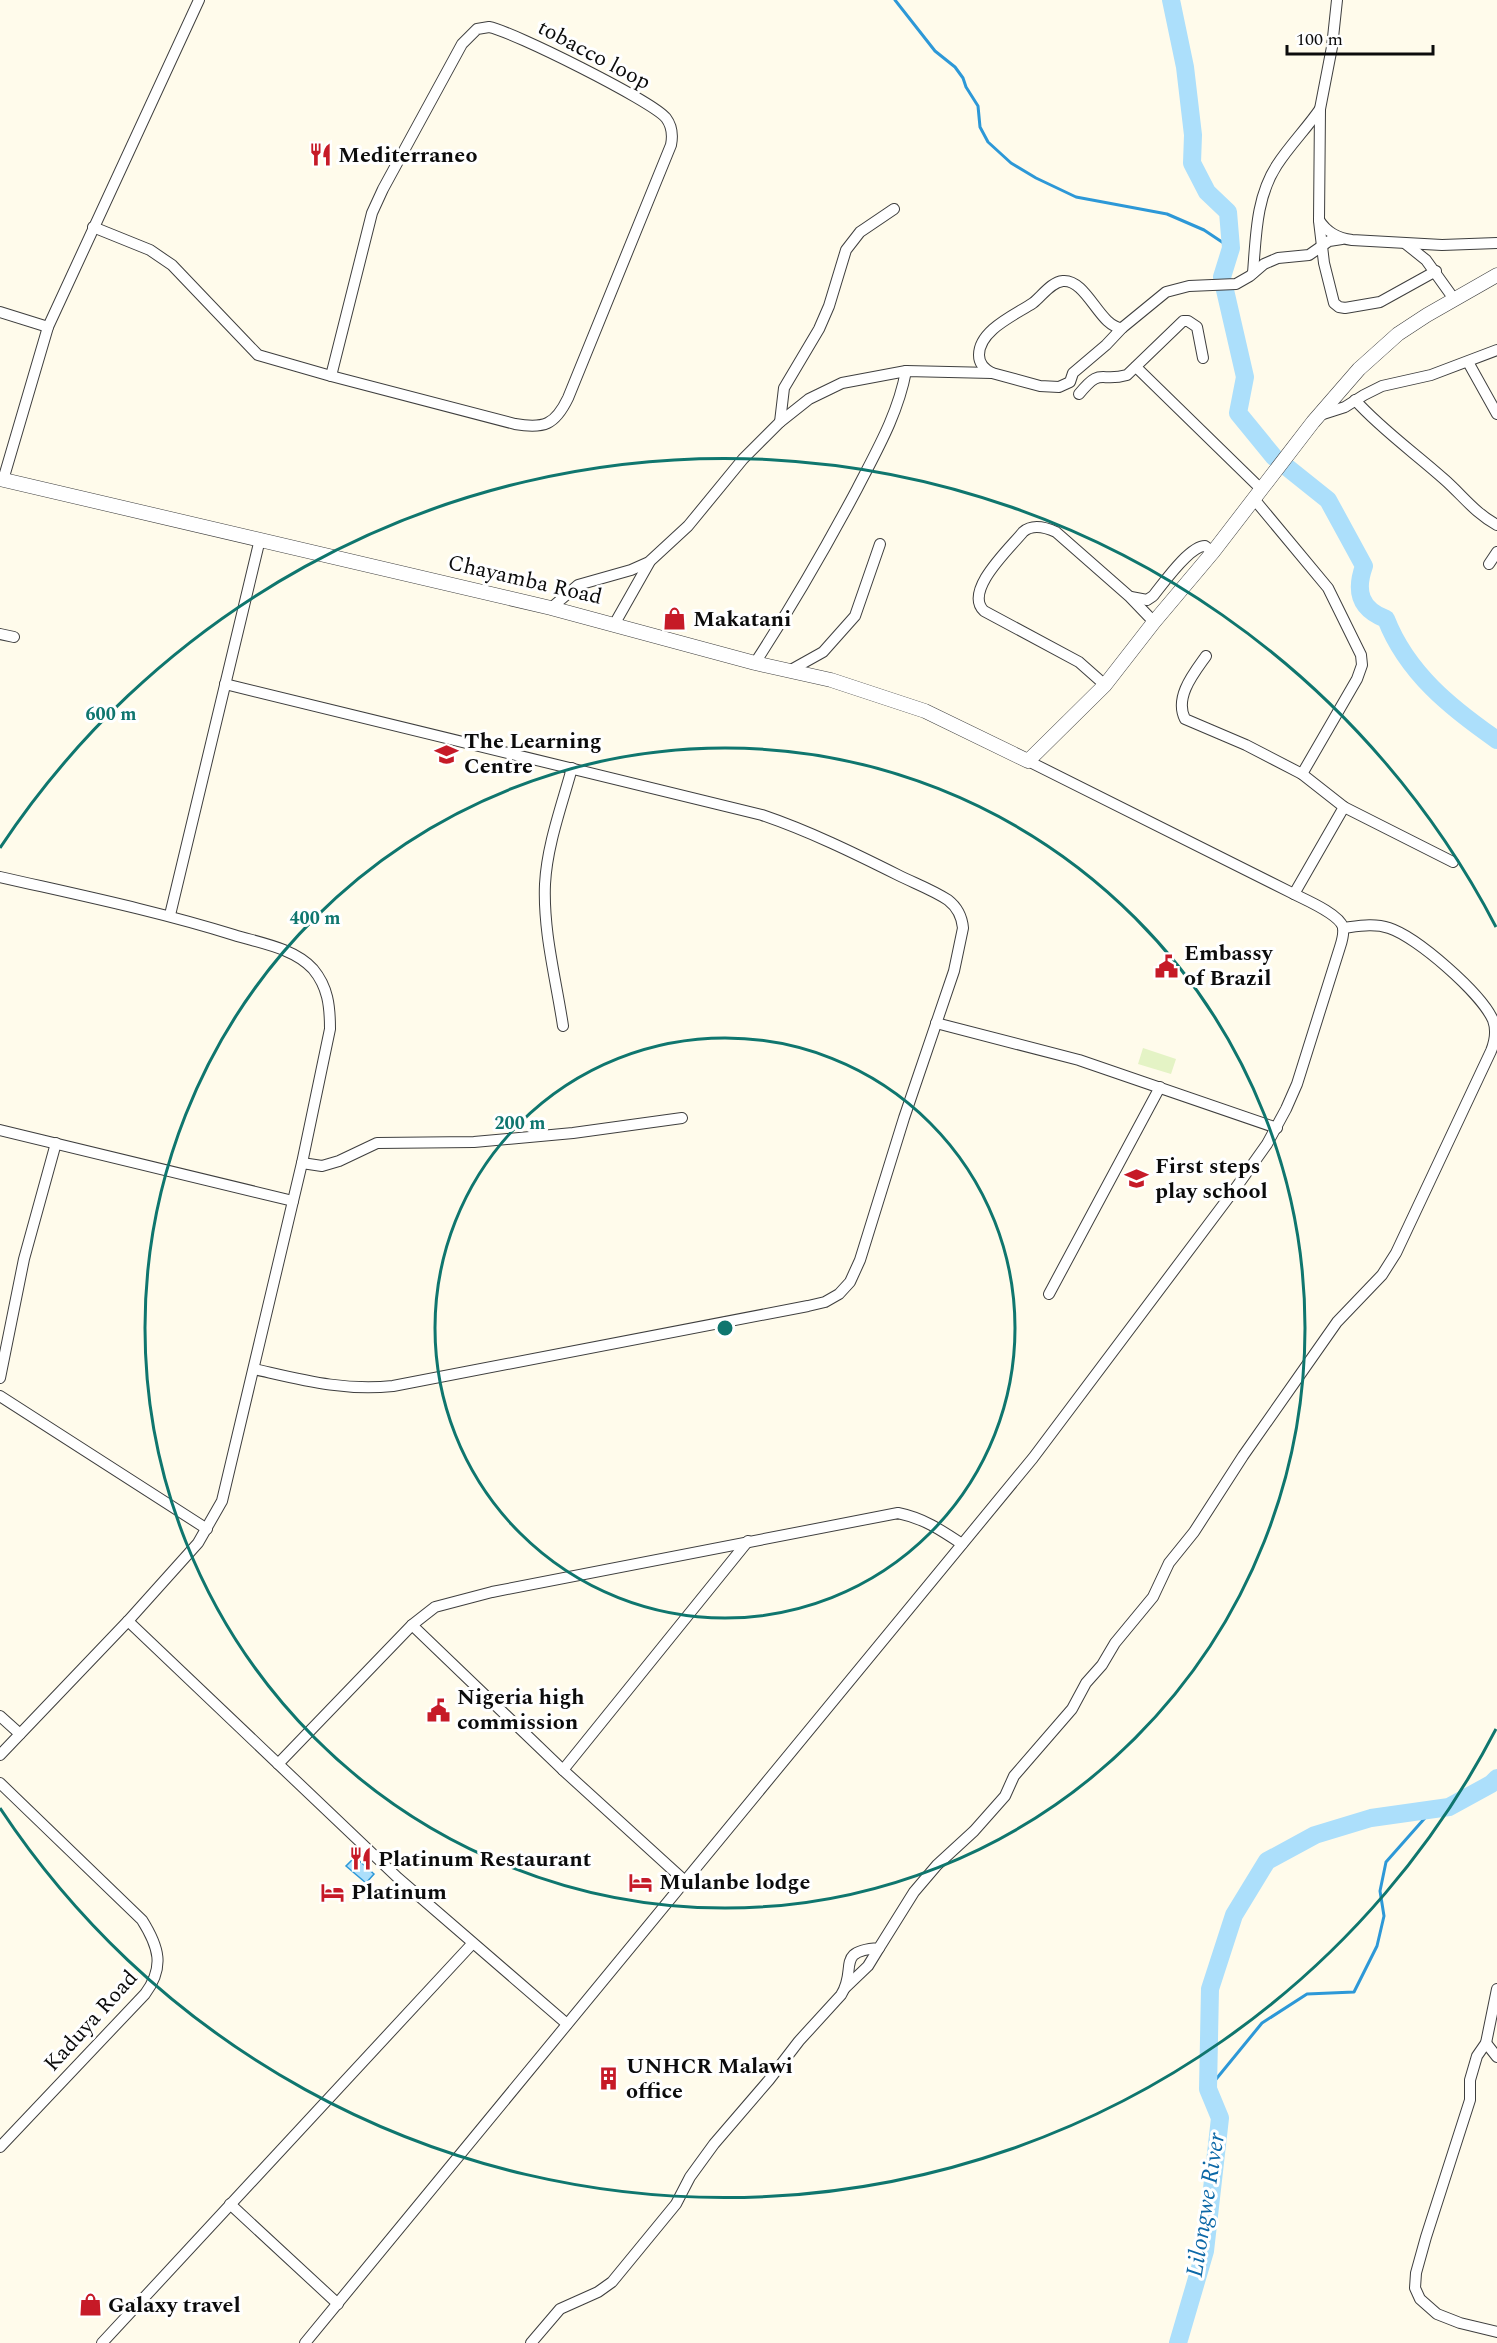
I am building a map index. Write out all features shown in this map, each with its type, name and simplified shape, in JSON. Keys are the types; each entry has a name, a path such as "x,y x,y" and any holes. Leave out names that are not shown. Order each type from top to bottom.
{"street":[{"path":"1,479 48,327 199,0"},
{"path":"1337,0 1332,47 1320,109 1319,220 1321,246 1334,303 1345,308 1380,302 1436,271"},
{"name":"tobacco loop","path":"489,27 510,34 613,86 657,111 666,119 671,130 671,145 568,398 551,422 537,426 515,424 331,376 372,213 382,189 462,44 471,33 477,29 489,27"},
{"path":"1253,273 1257,219 1262,199 1277,165 1320,109"},
{"path":"780,422 784,388 823,321 846,250 860,232 894,209"},
{"path":"1319,220 1324,228 1342,239"},
{"path":"93,227 150,250 172,265 258,354 331,376"},
{"path":"1122,328 1112,326 1073,284 1062,281 1056,283 1040,298 986,336 980,347 979,359 985,370 992,373 1040,386 1064,386 1070,381 1073,373 1122,328 1172,289 1236,284 1264,264 1278,258 1309,255 1329,241 1342,239 1406,244 1497,243"},
{"path":"1406,244 1417,250 1436,271 1454,299"},
{"path":"305,2343 1033,1458 1235,1189 1277,1128 1297,1084 1340,947 1343,928 1338,919 1294,894 1028,761 1105,685 1154,621 1213,552 1359,369 1398,334 1497,275"},
{"path":"0,312 48,327"},
{"path":"1079,394 1091,379 1127,375 1183,321 1188,321 1197,327 1203,358"},
{"path":"1320,415 1346,407 1382,386 1431,375 1497,350"},
{"path":"1468,362 1497,414"},
{"path":"1136,367 1258,494 1328,588 1361,656 1362,664 1358,679 1302,774"},
{"path":"755,663 810,576 863,477 897,409 906,371"},
{"path":"615,623 649,562 688,526 743,459 780,422 809,399 842,383 906,371 992,373"},
{"path":"1355,400 1394,438 1444,479 1473,510 1497,525"},
{"name":"Chayamba Road","path":"1,479 81,500 260,539 615,623 755,663 831,680 903,703 950,722 1028,761"},
{"path":"1105,685 1079,662 984,611 978,602 978,591 984,580 1023,532 1032,527 1056,532 1154,621"},
{"path":"170,915 260,539"},
{"path":"789,671 823,652 855,616 880,544"},
{"path":"1130,597 1147,600 1153,596 1188,554 1200,546 1205,546 1213,552"},
{"path":"1489,564 1497,552"},
{"path":"551,608 578,585 631,570 649,562"},
{"path":"0,634 14,637"},
{"path":"1206,656 1183,695 1181,711 1185,718 1246,745 1302,774 1344,807 1453,862"},
{"path":"225,684 762,815 795,826 857,854 948,901 959,913 962,921 962,936 954,971 861,1260 850,1282 833,1298 808,1306 393,1386 364,1389 328,1386 254,1369"},
{"path":"563,1026 546,924 545,884 549,856 572,768"},
{"path":"1294,894 1344,807"},
{"path":"0,877 170,915 286,951 312,969 325,988 330,1006 330,1029 326,1055 222,1501 198,1543 128,1621 0,1755"},
{"path":"531,2343 560,2309 598,2292 612,2282 676,2204 690,2177 704,2158 845,1988 868,1966 914,1892 937,1865 974,1831 1005,1796 1014,1776 1072,1708 1086,1683 1102,1665 1115,1643 1153,1597 1169,1563 1194,1532 1243,1456 1337,1322 1382,1275 1396,1253 1491,1051 1496,1038 1493,1019 1481,1002 1437,957 1391,928 1369,925 1343,928"},
{"path":"936,1023 1038,1048 1277,1128"},
{"path":"1049,1294 1160,1087"},
{"path":"302,1163 322,1166 339,1161 377,1143 474,1142 573,1133 682,1118"},
{"path":"0,1130 293,1201"},
{"path":"0,1378 24,1259 56,1143"},
{"path":"0,1396 207,1529"},
{"path":"278,1764 412,1625 435,1607 492,1592 898,1513 914,1516 934,1525 962,1544"},
{"path":"563,1770 748,1541"},
{"path":"128,1621 398,1878 567,2024"},
{"path":"412,1625 563,1770 686,1882"},
{"path":"0,1716 20,1734"},
{"name":"Kaduya Road","path":"0,1783 142,1920 150,1934 158,1959 153,1984 145,1994 0,2147"},
{"path":"102,2343 472,1944"},
{"path":"845,1988 850,1959 856,1952 879,1948"},
{"path":"1497,1989 1486,2043 1477,2056 1470,2080 1470,2100 1426,2236 1416,2272 1415,2288 1420,2299 1437,2314 1460,2323 1497,2331"},
{"path":"1486,2043 1497,2057"},
{"path":"230,2204 338,2304"}],"green space":[{"path":"1143,1048 1176,1059 1171,1074 1138,1064"}],"water":[{"path":"355,1857 374,1874 366,1883 346,1866"}],"waterway":[{"path":"895,0 935,51 955,67 963,78 978,106 980,127 988,142 1011,163 1076,197 1167,214 1204,230 1231,248"},
{"path":"1171,0 1185,67 1193,135 1192,163 1207,192 1228,212 1231,248 1222,277 1245,377 1238,413 1274,457"},
{"path":"1288,468 1328,500 1364,566 1360,591 1365,604 1370,610 1386,619 1395,638 1418,673 1447,702 1497,740"},
{"name":"Lilongwe River","path":"1178,2343 1205,2251 1220,2118 1208,2089 1210,1989 1234,1915 1267,1861 1315,1835 1371,1818 1449,1807 1491,1784 1497,1778"},
{"path":"1208,2089 1262,2023 1307,1994 1354,1992 1377,1946 1384,1916 1380,1891 1386,1862 1432,1810"}],"place":[{"name":"Mediterraneo","path":"320,155"},
{"name":"Makatani","path":"675,619"},
{"name":"The Learning Centre","path":"446,754"},
{"name":"Embassy of Brazil","path":"1166,966"},
{"name":"First steps play school","path":"1137,1179"},
{"name":"Nigeria high commission","path":"439,1710"},
{"name":"Platinum Restaurant","path":"360,1859"},
{"name":"Mulanbe lodge","path":"641,1882"},
{"name":"Platinum","path":"333,1892"},
{"name":"UNHCR Malawi office","path":"608,2079"},
{"name":"Galaxy travel","path":"90,2305"}]}
